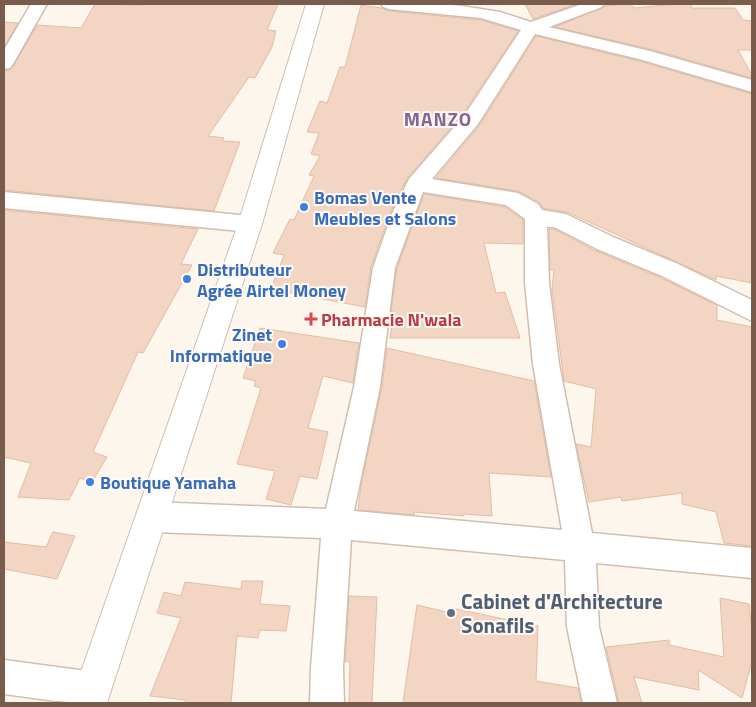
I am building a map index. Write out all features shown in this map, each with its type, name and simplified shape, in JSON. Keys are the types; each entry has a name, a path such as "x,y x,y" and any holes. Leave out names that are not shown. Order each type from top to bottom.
{"street":[{"path":"4,64 39,4"},
{"path":"4,677 91,696 250,224 315,4"},
{"path":"389,4 489,15 519,22 531,28 644,55 752,86"},
{"path":"327,703 327,668 338,524 367,387 384,268 416,184 471,120 531,28 596,4"},
{"path":"416,184 511,198 530,210 536,217 537,283 546,364 580,546 583,627 600,703"},
{"path":"4,200 250,224"},
{"path":"536,217 558,220 605,243 670,270 752,311"},
{"path":"152,517 338,524 752,563"}],"building":[{"path":"95,4 278,4 267,30 276,31 272,47 255,78 249,77 208,136 224,138 222,141 240,142 214,211 4,190 4,71 10,70 14,65 37,25 81,28"},
{"path":"525,4 577,4 533,19"},
{"path":"630,4 635,8 690,4 692,8 735,8 743,20 752,21 752,50 738,50 752,78 650,49 555,27 605,6"},
{"path":"361,5 389,11 481,20 518,31 462,115 407,178 390,213 371,267 365,307 271,289 284,255 273,253 290,219 294,220 314,176 309,175 320,156 311,154 319,133 307,132 320,101 327,103 340,67 345,67"},
{"path":"4,22 18,23 4,47"},
{"path":"536,36 639,61 752,94 752,283 716,276 716,280 567,212 543,208 539,202 518,191 436,178 480,125"},
{"path":"424,194 505,207 523,220 523,244 484,243 496,293 505,292 520,338 390,338 394,312 391,312 397,268"},
{"path":"4,210 198,229 181,264 192,265 143,353 138,352 93,452 107,457 92,482 80,478 69,500 18,497 31,463 4,457"},
{"path":"549,229 554,229 596,251 661,278 717,305 717,320 752,327 752,546 724,543 716,512 682,504 682,493 622,501 621,497 589,502 576,444 591,447 596,389 564,381 552,289 554,270 550,270"},
{"path":"260,328 359,343 353,383 323,376 308,428 328,432 317,479 300,476 291,505 266,499 275,471 237,464 261,388 254,386 256,381 243,378"},
{"path":"387,348 534,381 551,477 489,473 492,516 414,512 414,515 358,510 361,485 382,387"},
{"path":"53,532 75,536 57,579 4,569 4,542 46,547"},
{"path":"242,581 263,581 260,604 290,606 286,631 260,630 258,638 237,636 231,703 185,703 186,700 150,696 181,618 157,613 164,592 181,596 185,582 241,589"},
{"path":"349,596 377,597 372,703 349,703 350,662 345,661"},
{"path":"720,598 749,604 752,631 752,661 742,698 698,670 699,690 634,677 642,703 619,703 606,647 669,640 669,645 724,657"},
{"path":"417,605 455,614 456,609 538,626 536,681 578,688 581,703 403,703"}],"place":[{"name":"Bomas Vente Meubles et Salons","path":"304,207"},
{"name":"Distributeur Agrée Airtel Money","path":"187,279"},
{"name":"Pharmacie N'wala","path":"311,319"},
{"name":"Zinet Informatique","path":"282,344"},
{"name":"Boutique Yamaha","path":"90,482"},
{"name":"Cabinet d'Architecture Sonafils","path":"451,613"}],"district":[{"name":"MANZO","path":"438,118"}]}
